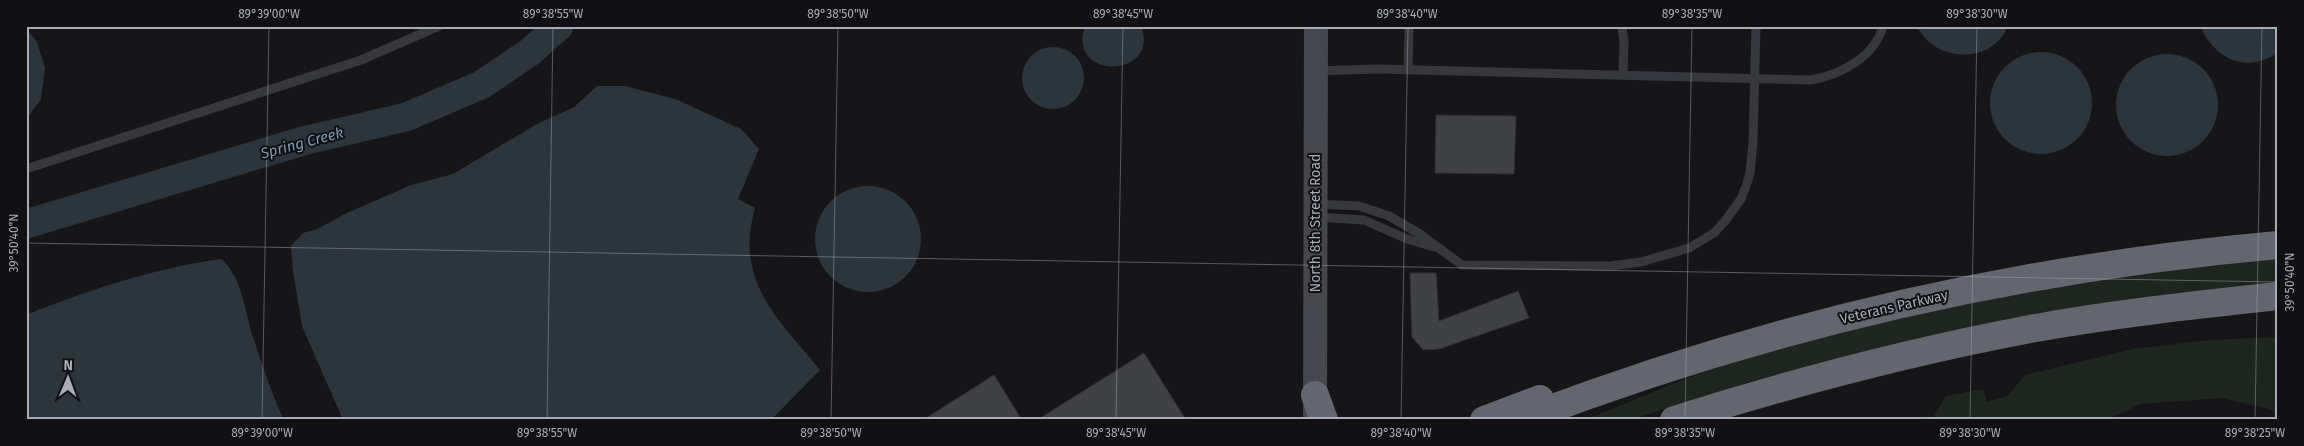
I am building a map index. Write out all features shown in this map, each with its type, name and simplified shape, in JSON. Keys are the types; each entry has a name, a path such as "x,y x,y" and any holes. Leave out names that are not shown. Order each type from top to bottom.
{"highway":[{"name":"Veterans Parkway","path":"1521,420 1618,384 1785,334 1916,301 2126,262 2278,245"},
{"path":"1674,420 1792,384 1869,364 2030,329 2171,308 2278,296"},
{"path":"1564,420 1605,402 1618,384"},
{"path":"1484,420 1546,396 1588,394"}],"street":[{"name":"North 8th Street Road","path":"1316,26 1316,414"}],"lane":[{"path":"26,169 361,60 439,26"},
{"path":"1408,70 1409,26"},
{"path":"1622,26 1624,42 1623,75"},
{"path":"1315,211 1367,208 1389,216 1420,234 1462,265 1610,266 1641,262 1689,248 1714,233 1741,199 1746,186 1752,158 1756,26"},
{"path":"1316,71 1408,70 1811,80 1838,73 1863,56 1873,45 1883,26"},
{"path":"1315,211 1364,220 1407,239 1439,249"}],"shaded area":[{"path":"1085,26 1141,26 1144,43 1138,56 1127,64 1113,66 1100,64 1089,57 1083,44"},
{"path":"1917,26 2008,26 2000,39 1990,48 1977,53 1963,54 1949,53 1936,47 1925,38"},
{"path":"2200,26 2278,26 2278,53 2254,62 2232,60 2214,47"},
{"path":"26,29 37,42 45,68 41,99 26,120"},
{"path":"1053,47 1065,49 1075,56 1082,66 1084,78 1082,90 1075,100 1065,107 1053,109 1041,107 1031,100 1024,90 1022,78 1024,66 1031,56 1041,49"},
{"path":"2041,52 2060,56 2077,67 2088,84 2092,103 2088,122 2077,139 2060,150 2041,154 2022,150 2005,139 1994,122 1990,103 1994,84 2005,67 2022,56"},
{"path":"2167,54 2186,58 2203,69 2214,86 2218,105 2214,124 2203,141 2186,152 2167,156 2148,152 2131,141 2120,124 2116,105 2120,86 2131,69 2148,58"},
{"path":"597,86 625,86 675,99 741,129 759,149 738,199 755,208 750,234 750,257 755,278 775,315 820,370 771,420 343,420 302,326 291,246 303,233 317,229 347,213 411,185 453,174 537,124 574,107"},
{"path":"868,186 888,190 906,201 917,219 921,239 917,259 906,277 888,288 868,292 848,288 830,277 819,259 815,239 819,219 830,201 848,190"},
{"path":"221,259 239,286 261,360 284,420 26,420 26,315 122,281 171,268"},
{"path":"2278,259 2278,283 2138,299 1971,327 1753,381 1630,420 1585,420 1675,383 1751,356 1877,324 1945,309 2087,283"},
{"path":"2278,337 2278,420 2274,420 2273,410 2222,398 2141,404 2106,420 1901,420 1934,416 1946,396 1983,389 1987,402 2007,396 2025,375 2133,349 2210,340"}],"building":[{"path":"1436,115 1516,116 1514,174 1435,173"},
{"path":"1410,273 1436,273 1439,321 1518,291 1529,318 1439,349 1423,350 1412,337"},
{"path":"1144,353 1186,420 1037,420"},
{"path":"994,375 1022,420 923,420"}],"waterway":[{"name":"Spring Creek","path":"26,224 303,141 406,117 481,85 530,52 559,26"}]}
